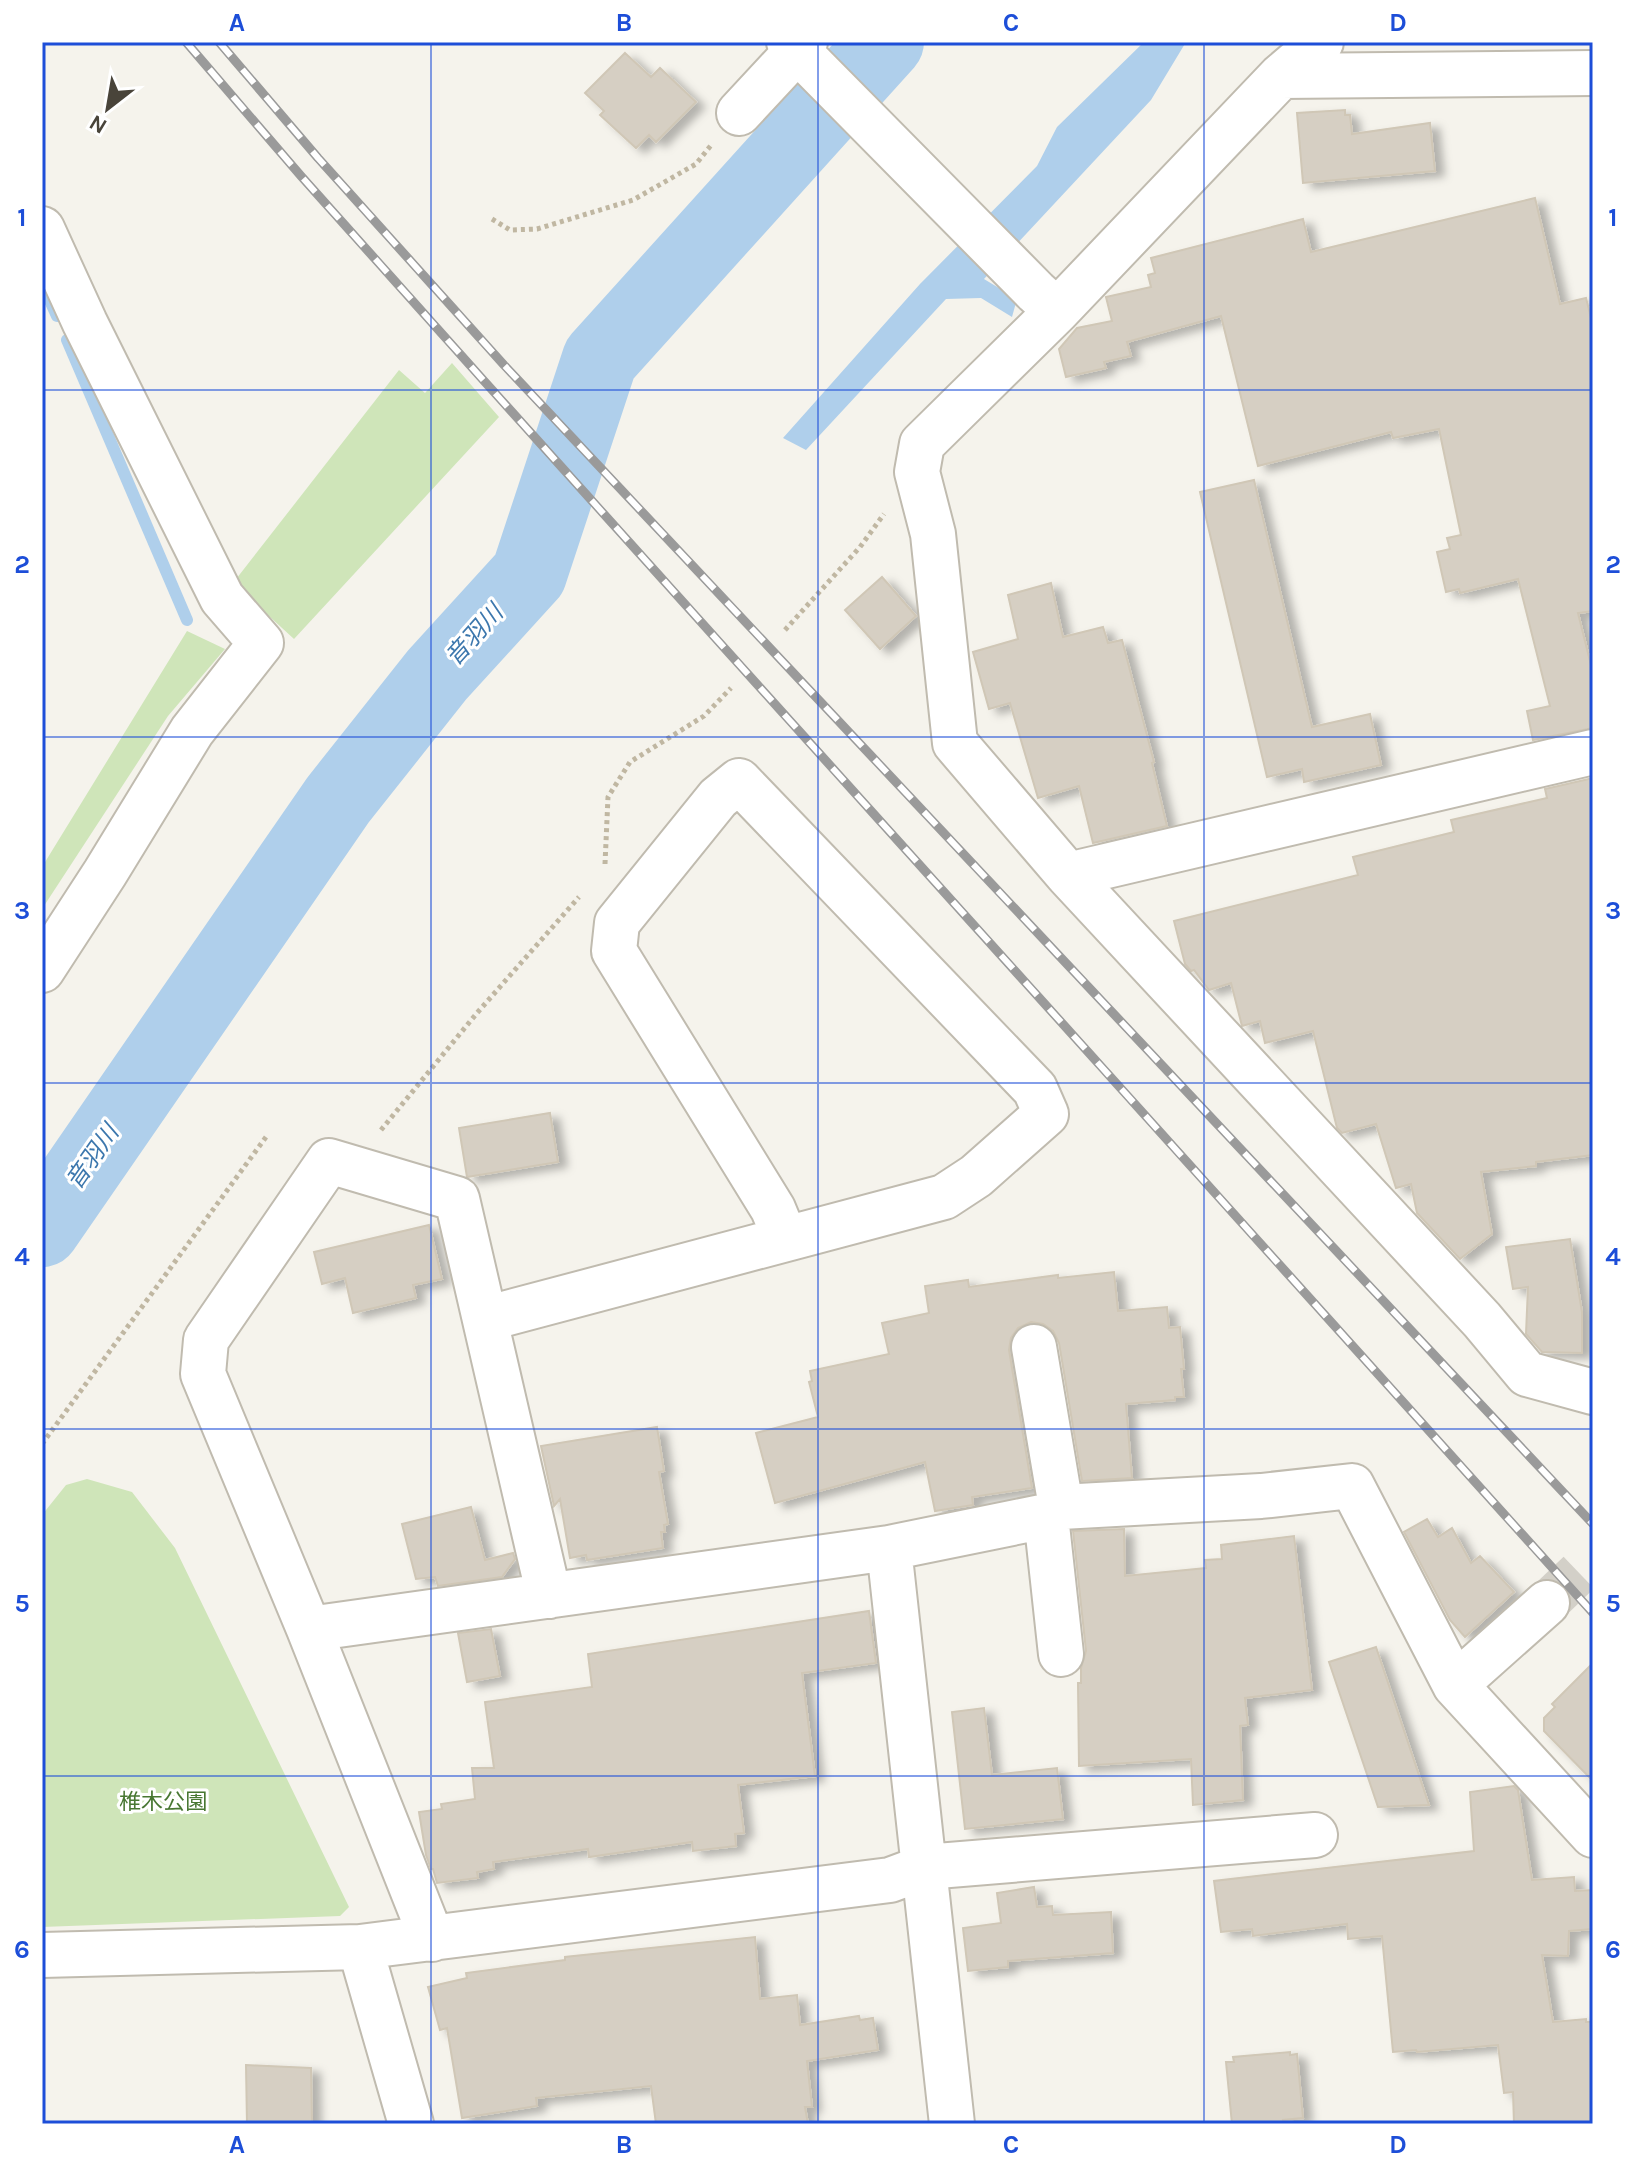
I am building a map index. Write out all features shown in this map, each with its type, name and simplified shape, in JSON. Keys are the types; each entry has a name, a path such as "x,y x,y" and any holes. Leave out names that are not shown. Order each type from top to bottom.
{"street":[{"path":"1321,42 1281,76 1046,301 922,444 917,472 933,534 955,743 1068,875 1482,1320 1527,1374 1593,1392"},
{"path":"739,113 800,49 1046,301"},
{"path":"1281,76 1593,73"},
{"path":"42,229 85,323 222,598 261,643 192,731 42,970"},
{"path":"1068,875 1593,752"},
{"path":"485,1319 944,1197 976,1176 1046,1114 1035,1089 739,781 718,798 617,923 614,951 773,1209 785,1238"},
{"path":"432,1939 309,1629 203,1374 206,1340 329,1161 457,1199 549,1596"},
{"path":"1034,1347 1053,1512 1061,1654"},
{"path":"309,1629 889,1548 1053,1512 1352,1486 1455,1685 1593,1835"},
{"path":"889,1548 952,2124"},
{"path":"1455,1685 1547,1603"},
{"path":"42,1955 360,1947 890,1880 925,1867 1315,1835"},
{"path":"360,1947 411,2124"}],"path":[{"path":"492,219 510,230 537,229 633,200 696,164 739,113"},
{"path":"785,630 860,547 917,472"},
{"path":"600,873 606,863 608,797 630,762 704,716 731,688"},
{"path":"355,1169 365,1150 477,1013 582,894"},
{"path":"42,1444 266,1137"}],"green space":[{"path":"452,363 499,417 294,639 233,583 399,370 425,393"},
{"path":"187,631 225,649 168,716 42,909 42,867"},
{"name":"椎木公園","path":"87,1479 132,1492 175,1548 349,1907 340,1916 42,1927 42,1515 66,1485"}],"water":[{"path":"1144,42 1186,42 1151,100 984,279 1017,299 1012,317 981,298 946,299 806,450 783,438 920,284 1037,166 1057,127"}],"building":[{"path":"625,53 651,77 660,68 696,102 656,142 649,135 636,148 600,115 604,111 585,93"},
{"path":"1345,110 1345,115 1350,115 1352,134 1430,123 1435,171 1303,183 1297,113"},
{"path":"1535,198 1560,304 1586,298 1593,326 1593,611 1578,613 1593,673 1593,728 1533,740 1527,711 1550,706 1518,579 1460,593 1459,589 1446,592 1437,552 1450,549 1447,538 1461,535 1439,429 1393,438 1391,432 1258,466 1221,316 1127,342 1131,356 1104,362 1106,368 1066,377 1059,349 1077,328 1112,321 1106,297 1151,287 1148,275 1155,273 1151,258 1303,219 1311,252"},
{"path":"1254,480 1312,727 1370,714 1381,765 1304,782 1302,769 1267,777 1200,492"},
{"path":"882,577 916,616 880,649 845,610"},
{"path":"1051,583 1063,637 1103,627 1108,643 1122,640 1154,762 1167,826 1093,843 1079,786 1038,798 1010,703 989,709 973,652 1018,639 1008,595"},
{"path":"1593,778 1593,1155 1481,1172 1492,1234 1460,1259 1417,1213 1411,1184 1396,1188 1376,1124 1342,1133 1337,1128 1313,1031 1265,1043 1260,1021 1242,1026 1231,983 1209,990 1194,970 1191,971 1185,964 1174,921 1358,875 1353,857 1454,832 1451,820 1547,798 1545,789"},
{"path":"550,1113 558,1162 467,1177 459,1128"},
{"path":"429,1225 442,1279 413,1285 416,1298 353,1313 345,1278 322,1284 314,1252"},
{"path":"1570,1239 1582,1312 1582,1353 1542,1352 1526,1334 1528,1287 1513,1289 1506,1247"},
{"path":"1114,1272 1118,1311 1167,1307 1169,1328 1180,1327 1184,1369 1181,1369 1184,1397 1126,1404 1132,1478 1082,1481 1059,1343 1053,1331 1043,1324 1031,1322 1018,1328 1011,1338 1009,1350 1032,1488 972,1497 973,1505 935,1511 925,1462 775,1503 756,1433 818,1417 809,1382 812,1381 810,1371 889,1354 882,1323 929,1313 925,1286 968,1280 969,1287 1058,1275 1058,1278"},
{"path":"657,1427 664,1471 659,1472 668,1524 664,1525 665,1532 661,1532 663,1548 587,1560 586,1555 570,1558 560,1499 554,1506 541,1446"},
{"path":"471,1507 485,1560 513,1553 515,1559 502,1577 438,1586 435,1577 416,1579 402,1524"},
{"path":"1427,1519 1438,1537 1452,1528 1471,1563 1480,1556 1514,1592 1465,1637 1450,1620 1404,1532"},
{"path":"1124,1529 1125,1576 1206,1568 1205,1560 1222,1559 1221,1545 1294,1536 1312,1690 1245,1698 1248,1725 1240,1726 1243,1800 1193,1805 1191,1759 1079,1766 1078,1683 1081,1683 1086,1651 1073,1531"},
{"path":"869,1611 876,1663 802,1673 815,1776 738,1785 744,1833 735,1834 736,1846 693,1851 692,1842 589,1857 588,1849 493,1862 494,1869 477,1872 478,1878 437,1883 426,1855 419,1812 442,1809 441,1804 475,1799 472,1768 494,1768 485,1702 592,1687 588,1654"},
{"path":"491,1629 500,1676 467,1682 458,1633"},
{"path":"1376,1647 1429,1805 1378,1807 1329,1662"},
{"path":"1593,1663 1593,1781 1544,1731 1544,1718 1555,1707 1552,1704"},
{"path":"984,1708 992,1775 1057,1768 1063,1819 965,1829 952,1712"},
{"path":"1514,1786 1518,1790 1532,1880 1574,1877 1575,1891 1593,1890 1593,1929 1569,1931 1568,1956 1542,1955 1553,2022 1586,2019 1586,2022 1593,2022 1593,2123 1514,2124 1513,2092 1504,2093 1498,2045 1393,2052 1382,1936 1348,1939 1347,1924 1253,1936 1252,1929 1221,1932 1214,1881 1474,1851 1470,1792"},
{"path":"1034,1887 1037,1907 1052,1906 1053,1915 1111,1912 1113,1953 1008,1961 1008,1967 968,1971 963,1928 1001,1923 997,1893"},
{"path":"755,1937 760,1999 797,1995 800,2025 859,2016 860,2020 873,2018 878,2050 807,2061 812,2107 805,2107 808,2124 656,2124 651,2086 536,2098 537,2106 462,2118 447,2028 440,2030 428,1987 467,1978 466,1973 565,1960 565,1957"},
{"path":"1290,2052 1290,2055 1297,2054 1303,2118 1283,2120 1284,2124 1232,2124 1226,2062 1234,2062 1233,2057"},
{"path":"246,2065 311,2068 312,2124 247,2124"}],"waterway":[{"name":"音羽川","path":"42,1229 338,800 437,675 529,574 600,359 886,42"},
{"path":"42,283 57,316"},
{"path":"67,340 187,620"}],"tunnel":[{"path":"1547,1603 1593,1559"}],"railway":[{"path":"186,42 485,382 1593,1613"},
{"path":"219,42 318,158 504,365 1593,1524"}]}
